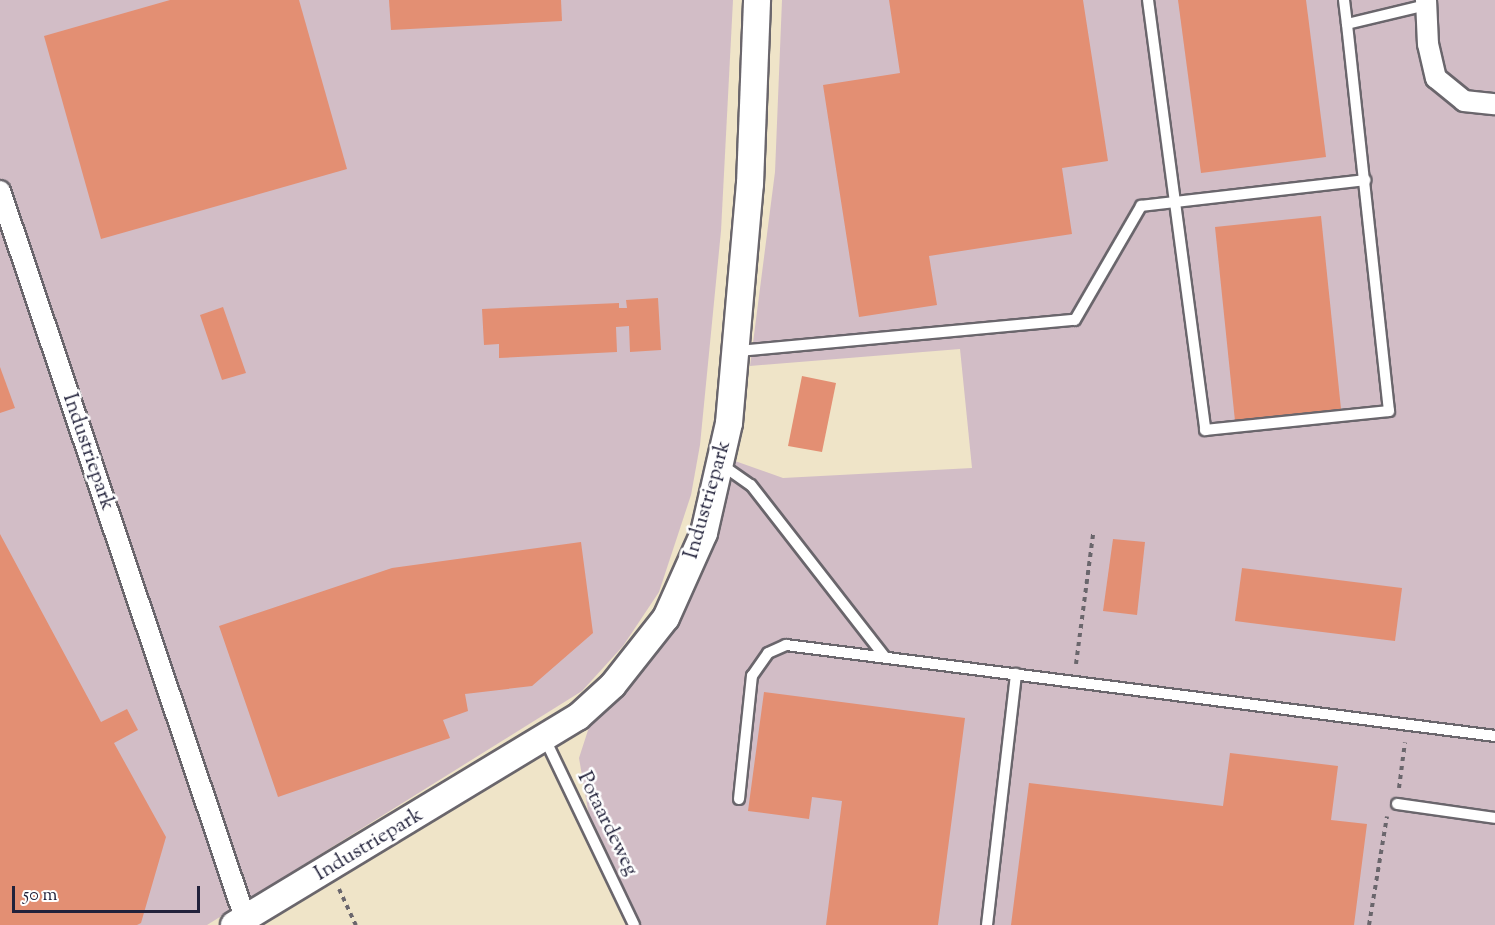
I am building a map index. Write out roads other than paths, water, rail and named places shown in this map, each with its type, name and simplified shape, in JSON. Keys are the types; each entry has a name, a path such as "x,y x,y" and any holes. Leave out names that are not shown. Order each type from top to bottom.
{"street":[{"name":"Industriepark","path":"0,191 240,922 578,717 613,685 666,618 704,533 722,465 738,351 757,0"},
{"path":"1426,3 1428,44 1436,78 1464,101 1495,104"}],"lane":[{"path":"1148,0 1205,430 1389,411 1344,0"},
{"path":"1347,24 1426,3"},
{"path":"738,351 1075,320 1141,206 1365,180"},
{"path":"722,465 751,485 884,656"},
{"path":"739,799 752,676 768,653 786,645 1408,723 1495,736"},
{"path":"987,925 1016,675"},
{"name":"Potaardeweg","path":"545,739 634,925"},
{"path":"1397,804 1495,818"}]}
